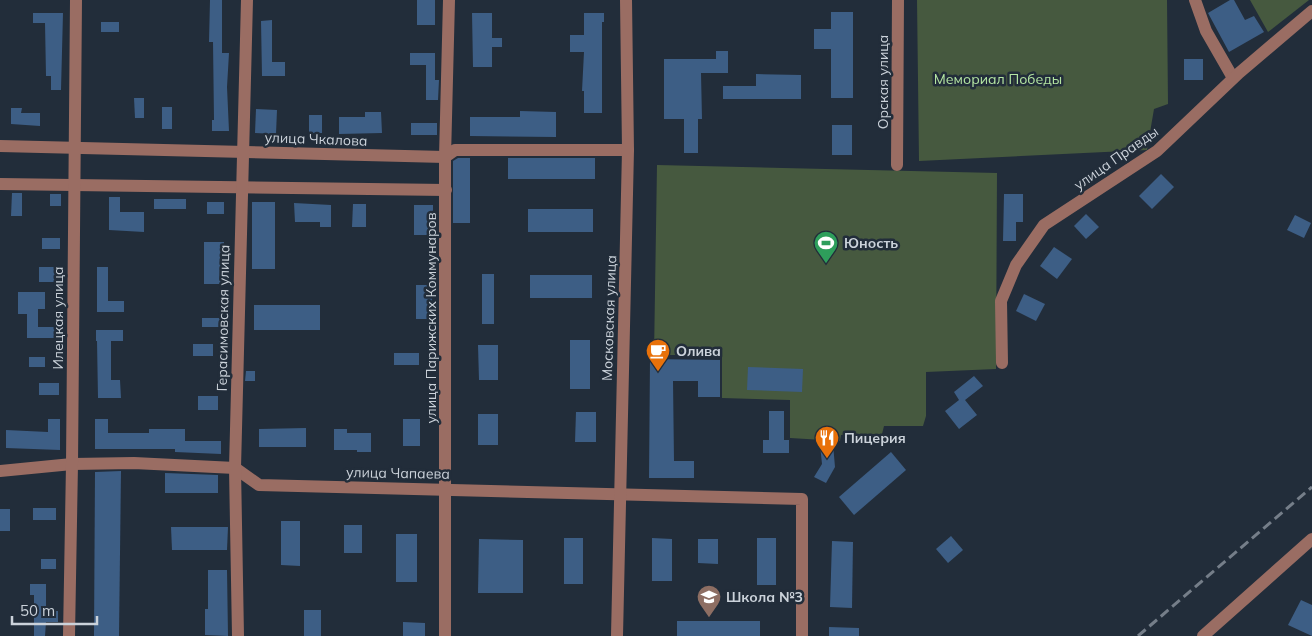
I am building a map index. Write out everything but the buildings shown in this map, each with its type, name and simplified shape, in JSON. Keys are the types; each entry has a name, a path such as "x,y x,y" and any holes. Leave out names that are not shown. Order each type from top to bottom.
{"street":[{"name":"Илецкая улица","path":"69,636 76,0"},
{"name":"Герасимовская улица","path":"238,636 235,468 247,0"},
{"name":"улица Парижских Коммунаров","path":"445,636 445,157 449,0"},
{"name":"Московская улица","path":"617,636 628,150 626,0"},
{"name":"Орская улица","path":"897,165 898,0"},
{"path":"1195,0 1206,31 1234,78"},
{"name":"улица Правды","path":"1002,362 1001,301 1016,265 1044,225 1157,151 1234,78 1312,11"},
{"name":"улица Чкалова","path":"0,146 445,157 455,150 628,150"},
{"path":"0,184 446,190"},
{"path":"0,471 72,464 134,463 235,468"},
{"name":"улица Чапаева","path":"235,468 259,485 802,499 802,636"},
{"path":"1203,636 1312,539"}],"green space":[{"name":"Мемориал Победы","path":"917,0 1167,0 1168,104 1154,109 1147,150 919,161"},
{"path":"1250,0 1309,0 1268,32"},
{"name":"Юность","path":"657,165 997,173 996,369 926,372 926,416 923,426 884,426 882,434 841,435 840,441 790,438 790,400 722,398 722,355 654,355"}],"railway":[{"path":"1138,636 1312,487"}],"place":[{"name":"Юность","path":"826,264"},
{"name":"Олива","path":"658,372"},
{"name":"Пицерия","path":"827,459"},
{"name":"Школа №3","path":"709,618"}]}
